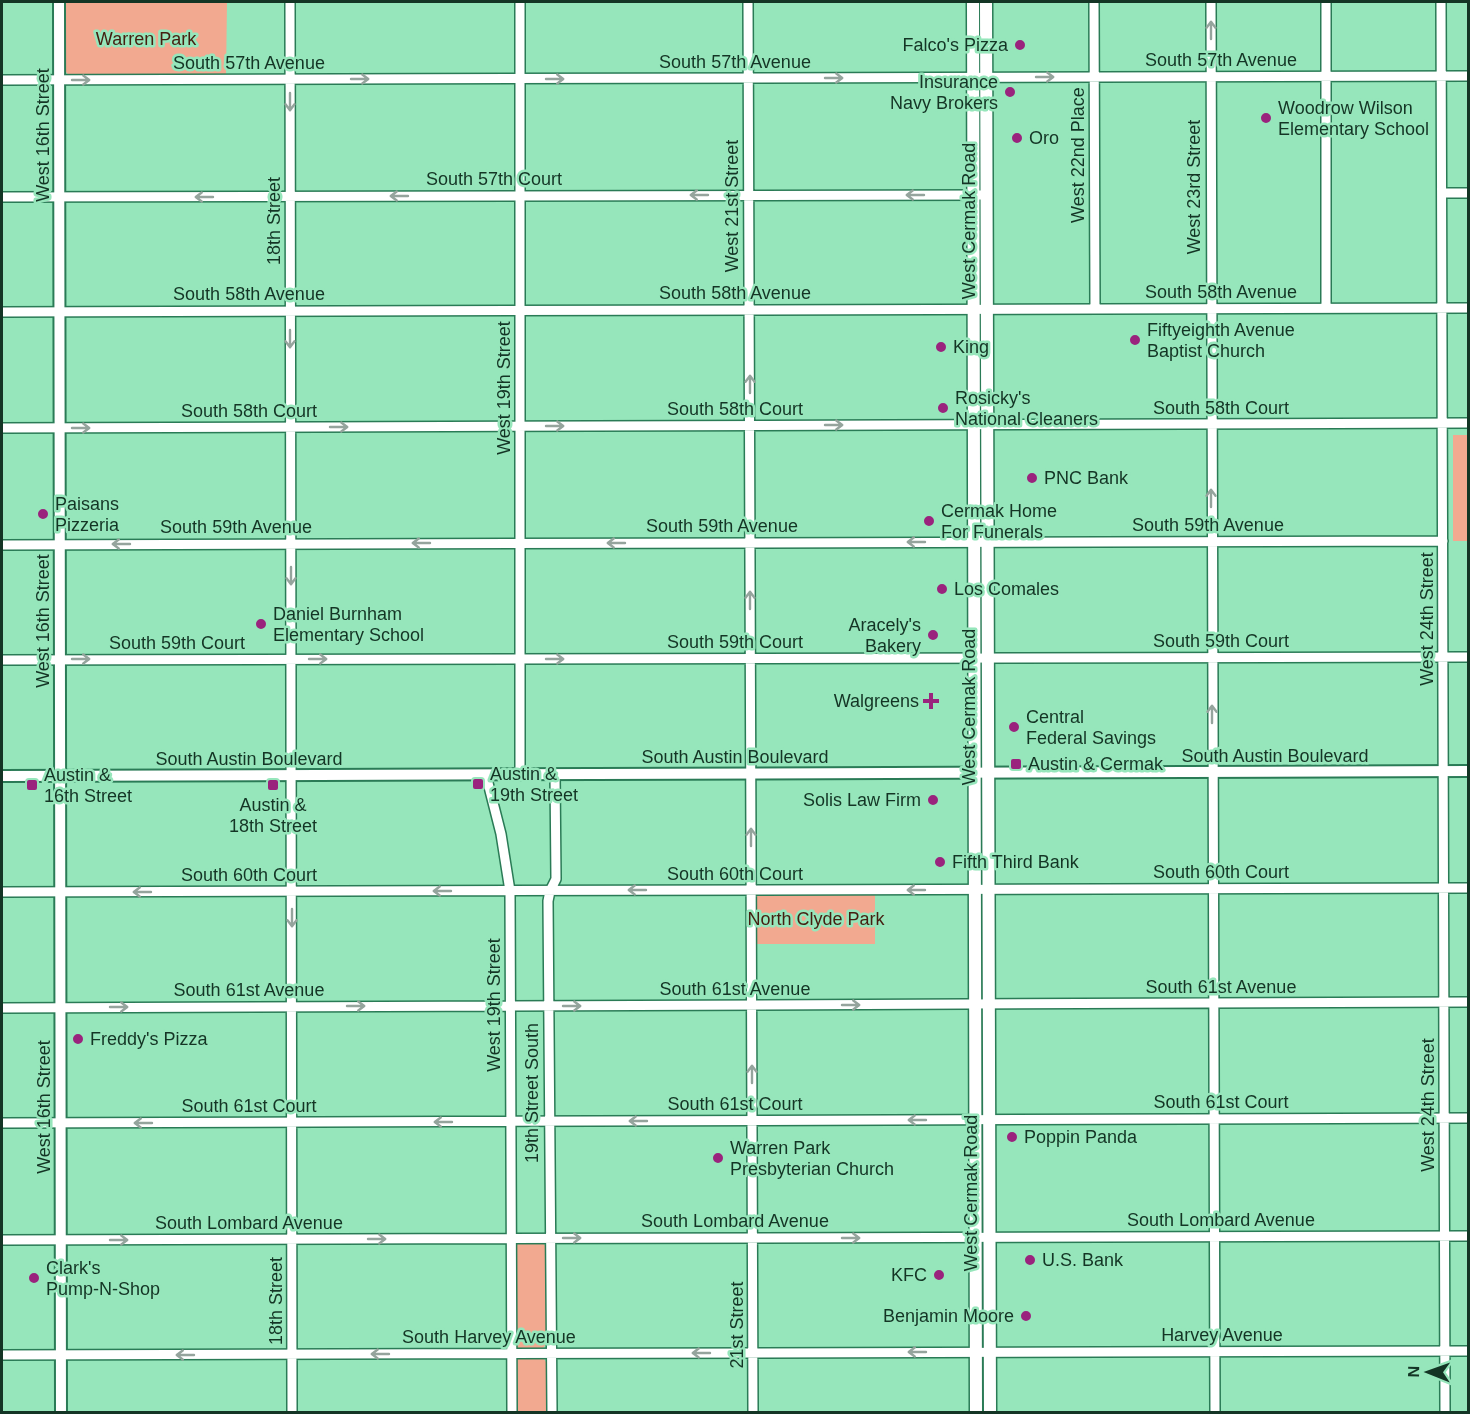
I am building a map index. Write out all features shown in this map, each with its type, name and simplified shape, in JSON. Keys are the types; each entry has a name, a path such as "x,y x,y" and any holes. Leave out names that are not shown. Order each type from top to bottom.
{"main road":[{"name":"West Cermak Road","path":"973,2 974,309 987,542 987,658 975,889 982,1004"},
{"name":"West Cermak Road","path":"986,2 987,309 974,542 974,658 988,889 982,1004 982,1120 989,1237 990,1413"},
{"name":"West Cermak Road","path":"976,1413 975,1237 982,1120"}],"street":[{"name":"West 16th Street","path":"59,2 61,1413"},
{"name":"18th Street","path":"290,2 292,1413"},
{"name":"West 19th Street","path":"520,2 520,774"},
{"name":"West 21st Street","path":"748,2 753,1238"},
{"name":"West 22nd Place","path":"1094,2 1095,309"},
{"name":"West 23rd Street","path":"1210,2 1215,1413"},
{"path":"1326,2 1326,308"},
{"name":"West 24th Street","path":"1441,2 1445,1413"},
{"name":"South 57th Avenue","path":"2,80 1468,76"},
{"path":"1442,193 1468,193"},
{"name":"South 57th Court","path":"2,197 987,195"},
{"name":"South 58th Avenue","path":"2,312 1468,308"},
{"name":"South 58th Court","path":"2,428 1468,423"},
{"name":"South 59th Avenue","path":"2,544 1443,541"},
{"name":"South 59th Court","path":"2,660 1468,657"},
{"name":"South Austin Boulevard","path":"2,776 1468,771"},
{"name":"19th Street South","path":"552,1413 548,1006 550,891 556,879 555,774"},
{"name":"West 19th Street","path":"486,775 501,834 510,891 512,1413"},
{"name":"South 60th Court","path":"2,892 1468,888"},
{"name":"South 61st Avenue","path":"2,1008 1468,1002"},
{"name":"South 61st Court","path":"2,1123 1468,1118"},
{"name":"South Lombard Avenue","path":"2,1240 1468,1236"},
{"name":"21st Street","path":"753,1238 753,1413"},
{"name":"Harvey Avenue","path":"976,1352 1468,1351"},
{"name":"South Harvey Avenue","path":"2,1355 976,1352"}],"green space":[{"name":"Warren Park","path":"65,2 227,2 226,76 69,76 66,72"},
{"path":"1453,435 1468,435 1468,541 1453,541"},
{"name":"North Clyde Park","path":"875,894 875,944 757,944 757,895"},
{"path":"543,1243 546,1247 546,1344 543,1348 518,1348 515,1345 515,1247 518,1244"},
{"path":"517,1359 544,1359 546,1362 546,1412 515,1412 515,1362"}],"place":[{"name":"Falco's Pizza","path":"1020,45"},
{"name":"Insurance Navy Brokers","path":"1010,92"},
{"name":"Woodrow Wilson Elementary School","path":"1266,118"},
{"name":"Oro","path":"1017,138"},
{"name":"Fiftyeighth Avenue Baptist Church","path":"1135,340"},
{"name":"King","path":"941,347"},
{"name":"Rosicky's National Cleaners","path":"943,408"},
{"name":"PNC Bank","path":"1032,478"},
{"name":"Paisans Pizzeria","path":"43,514"},
{"name":"Cermak Home For Funerals","path":"929,521"},
{"name":"Los Comales","path":"942,589"},
{"name":"Daniel Burnham Elementary School","path":"261,624"},
{"name":"Aracely's Bakery","path":"933,635"},
{"name":"Walgreens","path":"931,701"},
{"name":"Central Federal Savings","path":"1014,727"},
{"name":"Austin & Cermak","path":"1016,764"},
{"name":"Austin & 19th Street","path":"478,784"},
{"name":"Austin & 16th Street","path":"32,785"},
{"name":"Austin & 18th Street","path":"273,785"},
{"name":"Solis Law Firm","path":"933,800"},
{"name":"Fifth Third Bank","path":"940,862"},
{"name":"Freddy's Pizza","path":"78,1039"},
{"name":"Poppin Panda","path":"1012,1137"},
{"name":"Warren Park Presbyterian Church","path":"718,1158"},
{"name":"U.S. Bank","path":"1030,1260"},
{"name":"KFC","path":"939,1275"},
{"name":"Clark's Pump-N-Shop","path":"34,1278"},
{"name":"Benjamin Moore","path":"1026,1316"}]}
